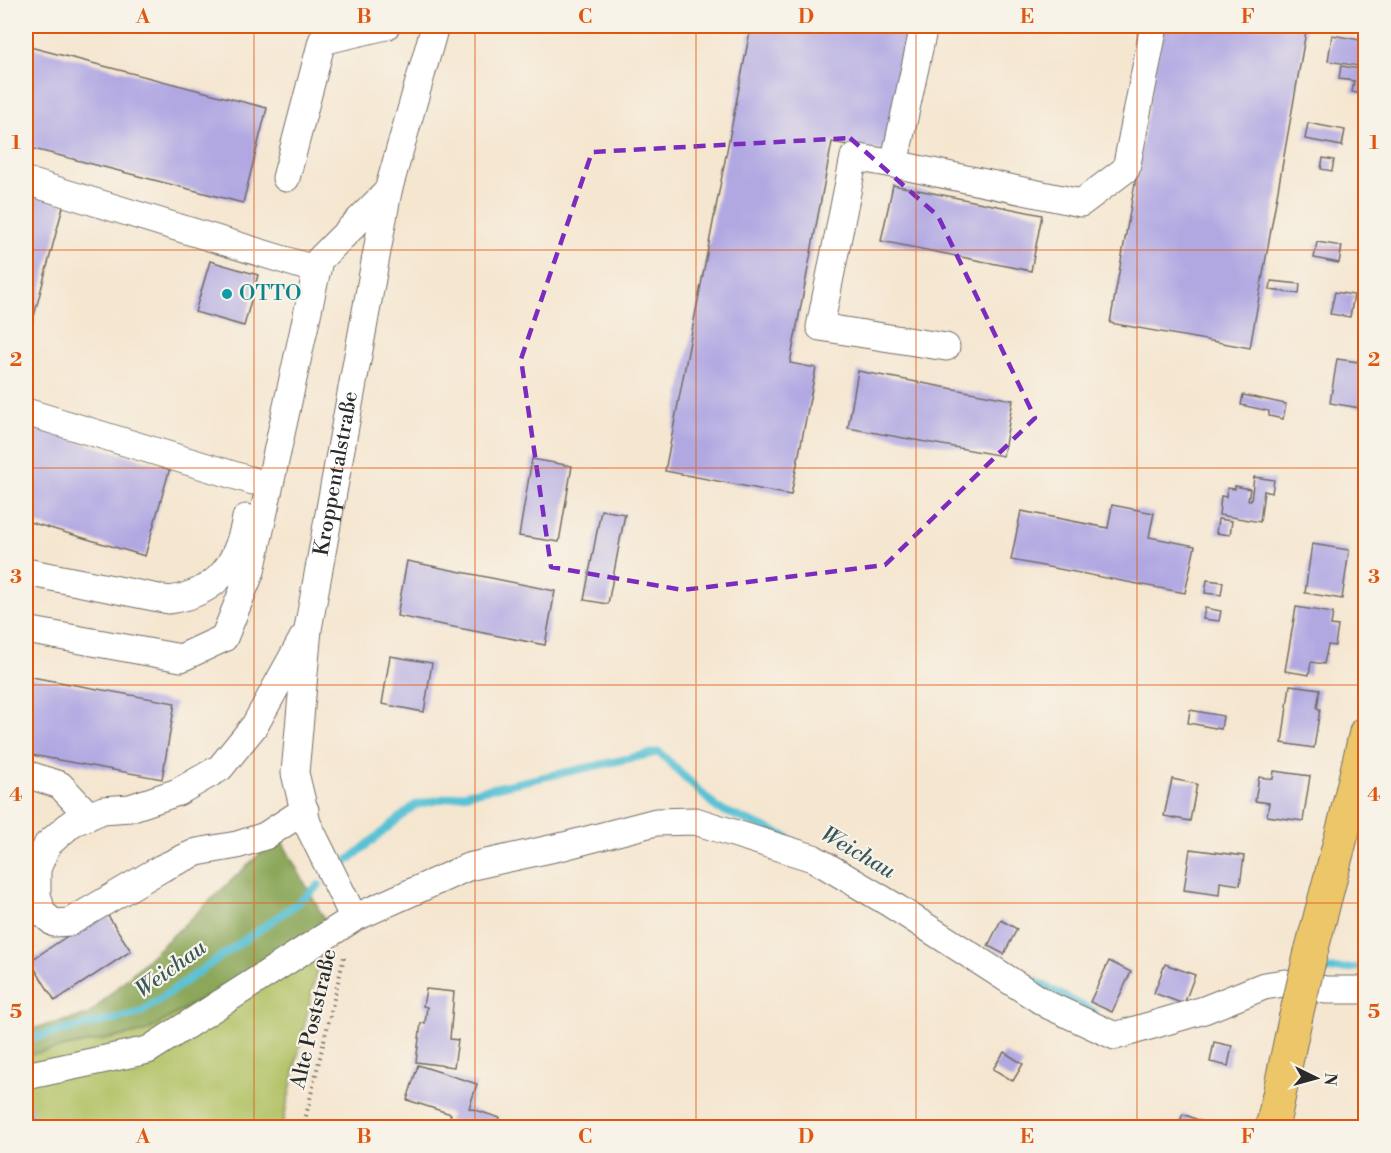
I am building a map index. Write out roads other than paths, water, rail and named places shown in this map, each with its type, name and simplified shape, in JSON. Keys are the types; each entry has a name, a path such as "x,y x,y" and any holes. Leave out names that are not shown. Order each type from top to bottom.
{"main road":[{"path":"1272,1128 1295,1020 1365,732"}],"street":[{"path":"286,178 322,41 386,26"},
{"name":"Kroppentalstraße","path":"354,918 307,823 295,773 308,629 388,191 435,26"},
{"path":"894,164 924,26"},
{"path":"946,347 820,327 854,157 1081,203 1126,169 1154,26"},
{"path":"26,181 317,270"},
{"path":"26,572 170,600 190,597 207,588 225,573 243,534 264,474 319,260 388,191"},
{"path":"26,412 264,474"},
{"path":"26,630 181,658 224,638 251,571 264,474"},
{"path":"305,810 265,836 237,845 197,852 162,868 70,922 54,923 42,913 37,894 37,869 34,860 47,845 72,823 103,810 129,808 178,792 220,768 255,725 308,629"},
{"path":"26,774 60,785 89,816"},
{"path":"26,1076 148,1050 354,918 468,867 564,846 656,822 695,821 813,858 889,903 1048,1005 1114,1036 1204,1010 1264,986 1285,983 1326,990 1365,990"}],"waterway":[{"name":"Weichau","path":"345,863 415,805 659,752 717,808 787,837"},
{"name":"Weichau","path":"26,1039 140,1013 299,902 319,885"},
{"name":"Weichau","path":"1313,971 1366,967"},
{"name":"Weichau","path":"1033,980 1094,1012"}],"place":[{"name":"OTTO","path":"227,294"}]}
